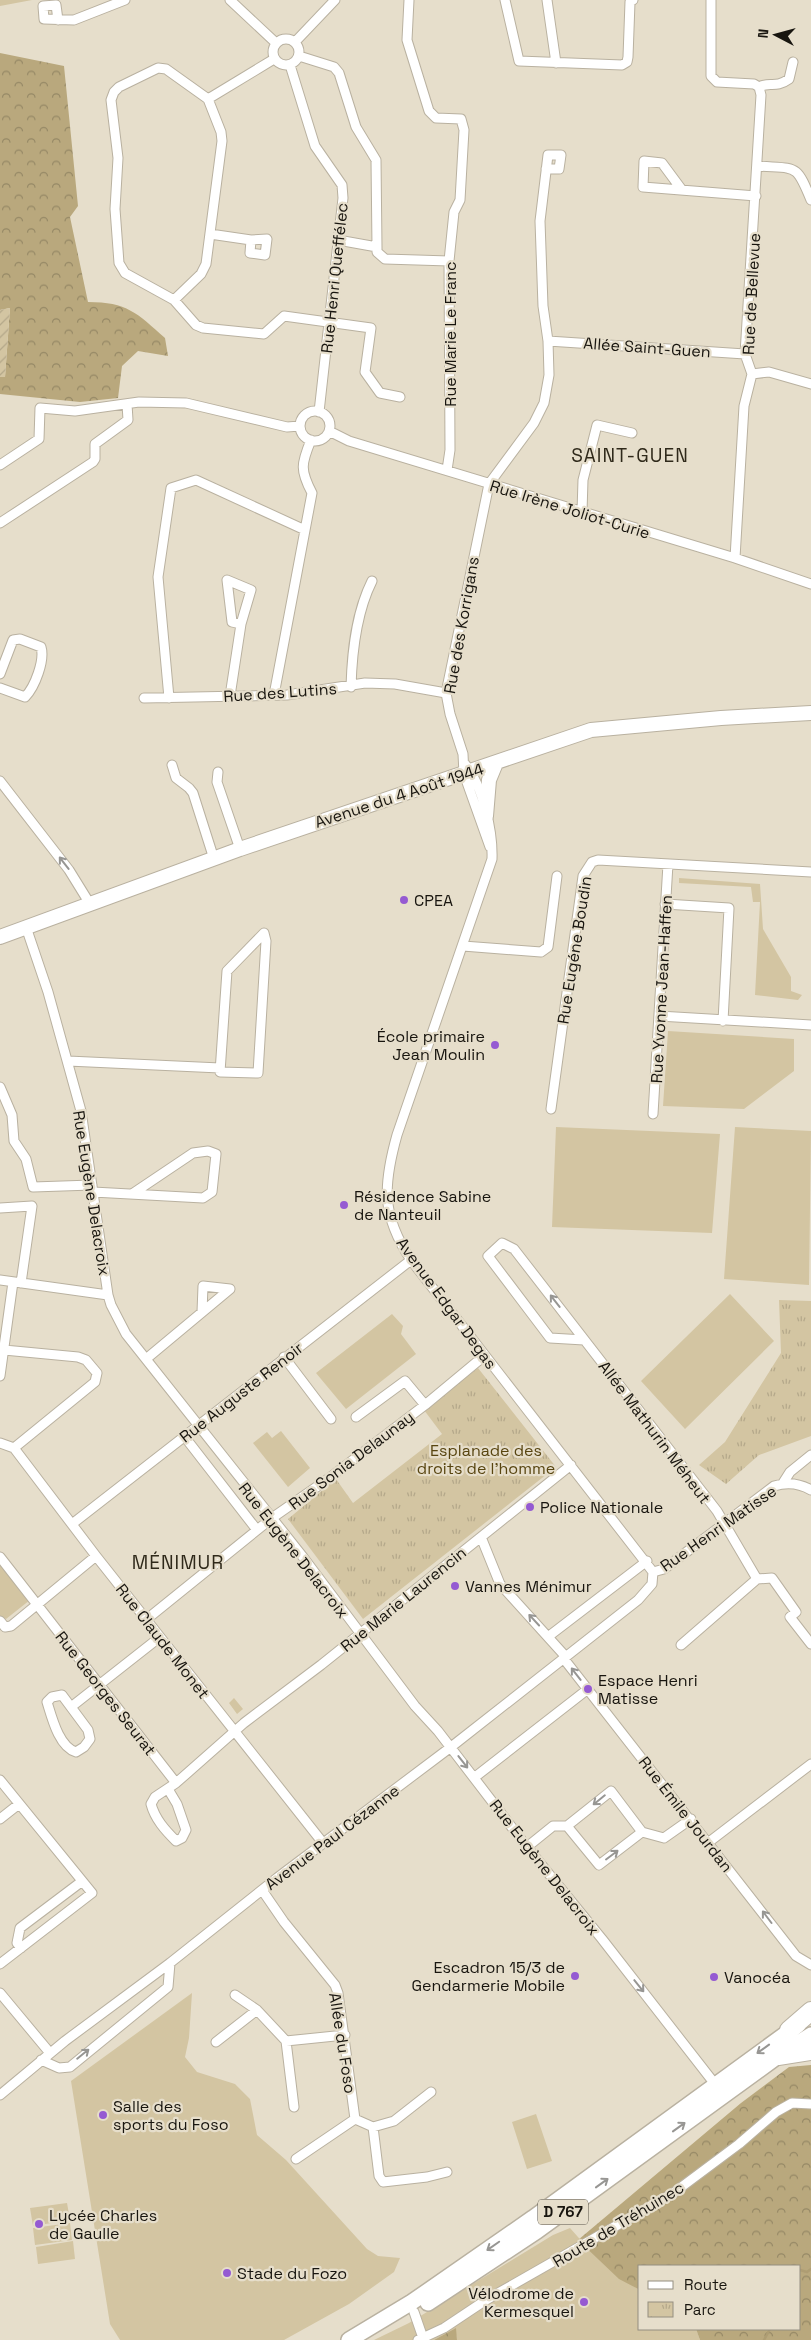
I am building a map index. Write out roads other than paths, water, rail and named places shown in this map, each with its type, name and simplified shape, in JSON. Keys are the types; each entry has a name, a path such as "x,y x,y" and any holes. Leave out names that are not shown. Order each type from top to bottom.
{"highway":[{"path":"789,2030 811,2011"},
{"path":"778,2056 811,2051"}],"main road":[{"name":"D 767","path":"356,2340 414,2312 537,2231 719,2089 789,2030 811,2018"},
{"name":"D 767","path":"349,2340 412,2302 719,2089 811,2036"}],"street":[{"path":"58,20 80,18 125,0"},
{"path":"230,0 276,43"},
{"path":"295,42 335,0"},
{"name":"Rue Marie Le Franc","path":"409,0 407,40 429,111 436,118 461,119 464,130 460,200 454,212 449,261 450,450 447,470"},
{"path":"505,0 519,61 622,65 627,62 630,2 632,0"},
{"path":"547,0 556,63"},
{"path":"711,0 711,76 713,80 717,82 754,84 759,87 764,85 779,86 789,79 793,62"},
{"path":"288,39 295,42 299,49 299,56 290,65 281,65 274,59 272,51 276,43 288,39"},
{"path":"299,56 334,67 339,73 356,127 376,160 376,252 385,259 449,261"},
{"path":"208,99 274,59"},
{"name":"Rue Henri Queffélec","path":"290,65 315,146 342,184 320,412"},
{"path":"174,300 201,274 206,264 222,141 221,132 208,99 166,69 158,68 119,87 114,92 111,100 118,158 114,209 119,263 125,272 174,300 196,325 203,328 264,334 284,316 370,328 365,372 380,393 400,397"},
{"name":"Rue de Bellevue","path":"735,558 744,406 752,374 745,354 758,166 761,96 759,87"},
{"path":"682,190 662,163 644,161 643,187 756,196"},
{"path":"758,166 792,168 800,175 811,200"},
{"path":"489,484 534,423 544,403 549,376 548,341 543,306 540,221 546,169"},
{"path":"210,234 251,240"},
{"path":"338,240 377,246"},
{"name":"Allée Saint-Guen","path":"548,341 745,354"},
{"path":"752,374 769,372 811,384"},
{"path":"0,465 39,439 40,408 75,411 157,401 186,403 287,427 300,426"},
{"path":"0,523 92,462 95,459 95,444 128,420 127,404"},
{"path":"320,412 327,418 329,431 320,440 311,440 303,435 300,426 307,414 320,412"},
{"path":"582,512 583,480 597,425 632,433"},
{"name":"Rue Irène Joliot-Curie","path":"329,431 349,441 735,558 811,584"},
{"path":"274,695 312,493 305,480 302,467 311,440"},
{"path":"168,698 158,577 171,488 196,480 305,530"},
{"name":"Rue des Korrigans","path":"466,770 446,692 489,484"},
{"path":"230,696 241,624 251,590 227,580 232,622 241,624"},
{"path":"351,687 352,664 358,623 365,596 372,582"},
{"path":"0,674 2,663 13,640 20,639 41,647 43,654 30,692 25,697 0,688"},
{"name":"Rue des Lutins","path":"144,698 274,695 351,687 365,683 395,684 446,692"},
{"name":"Avenue du 4 Août 1944","path":"0,936 466,770 496,763 566,736 591,730 721,718 811,714"},
{"path":"486,816 488,785 496,763"},
{"path":"172,765 176,778 193,793 214,860"},
{"path":"466,770 487,842 492,850"},
{"name":"Avenue Edgar Degas","path":"466,770 486,816 492,859 389,1164 386,1195 388,1214 394,1232 411,1260 484,1356 647,1561 653,1572"},
{"path":"218,772 217,782 240,849"},
{"path":"0,781 69,870 90,904"},
{"name":"Rue Eugéne Boudin","path":"551,1109 583,876 592,862 598,860 811,872"},
{"name":"Rue Yvonne Jean-Haffen","path":"654,1114 668,864"},
{"path":"463,946 541,952 548,948 557,876"},
{"path":"665,904 729,908 723,1021"},
{"name":"Rue Eugène Delacroix","path":"26,927 68,1061 80,1111 108,1295 126,1334 272,1518 415,1706 475,1777 527,1847 719,2089"},
{"path":"264,933 266,942 258,1073 220,1072 220,1068 227,971 264,933"},
{"path":"659,1016 811,1025"},
{"path":"68,1061 220,1068"},
{"path":"0,1087 12,1114 14,1141 26,1159 33,1188 93,1189 132,1194 203,1198 212,1192 216,1154 208,1151 193,1153 132,1194"},
{"path":"0,1208 32,1206 0,1376"},
{"name":"Allée Mathurin Méheut","path":"584,1340 550,1338 488,1256 502,1243 514,1249 716,1511 757,1578"},
{"name":"Rue Auguste Renoir","path":"72,1524 284,1357 411,1260"},
{"path":"0,1280 108,1295"},
{"path":"146,1359 202,1312"},
{"path":"0,1443 14,1448 95,1382 97,1373 86,1360 78,1357 4,1350"},
{"name":"Rue Sonia Delaunay","path":"147,1619 272,1518 328,1479 425,1405 484,1356"},
{"path":"284,1357 331,1419"},
{"path":"356,1417 405,1381 425,1405"},
{"path":"184,1436 258,1530"},
{"name":"Rue Claude Monet","path":"14,1448 96,1556 323,1844"},
{"path":"782,1483 790,1472 811,1455"},
{"name":"Rue Marie Laurencin","path":"168,1789 177,1804 186,1830 182,1838 176,1841 164,1829 151,1804 154,1797 176,1783 244,1724 571,1465"},
{"name":"Rue Henri Matisse","path":"653,1572 664,1569 724,1526 774,1486 782,1483 796,1484 811,1490"},
{"name":"Rue Émile Jourdan","path":"482,1536 500,1584 548,1636 796,1956 811,1965"},
{"path":"0,1621 5,1627 11,1626 36,1603 96,1556"},
{"name":"Rue Georges Seurat","path":"0,1557 101,1684 176,1783"},
{"path":"548,1636 647,1561"},
{"name":"Avenue Paul Cézanne","path":"0,2095 50,2053 451,1747 638,1600 652,1584 653,1572"},
{"path":"681,1645 757,1578 772,1578 796,1612 790,1617 811,1644"},
{"path":"71,1707 160,1637"},
{"path":"475,1777 588,1690"},
{"path":"62,1695 71,1707 88,1730 90,1739 84,1747 76,1752 66,1747 47,1702 52,1697 62,1695"},
{"path":"709,1842 811,1764"},
{"path":"0,1780 81,1882 92,1893 0,1964"},
{"path":"527,1847 553,1826 567,1826 611,1791 642,1832 664,1838 691,1819"},
{"path":"0,1819 19,1804"},
{"path":"567,1826 599,1864 642,1832"},
{"path":"21,1948 17,1943 20,1928 81,1882"},
{"name":"Allée du Foso","path":"262,1890 284,1922 335,1985 345,2035 355,2119"},
{"path":"41,2060 59,2068 70,2067 168,1988 170,1963"},
{"path":"0,1993 50,2053"},
{"path":"235,1995 257,2010 286,2041 294,2107"},
{"path":"216,2042 257,2010"},
{"path":"286,2041 345,2035"},
{"path":"296,2159 355,2119 373,2127 394,2122 431,2092"},
{"name":"Route de Tréhuinec","path":"420,2339 444,2328 486,2300 672,2194 739,2144 776,2112 792,2103 806,2102 811,2104"},
{"path":"373,2127 379,2176 383,2182 427,2177 447,2172"},
{"path":"414,2312 420,2339"}],"waterway":[{"path":"801,2270 807,2272 811,2269"},
{"path":"764,2340 769,2330"}],"place":[{"name":"CPEA","path":"404,900"},
{"name":"École primaire Jean Moulin","path":"495,1045"},
{"name":"Résidence Sabine de Nanteuil","path":"344,1205"},
{"name":"Police Nationale","path":"530,1507"},
{"name":"Vannes Ménimur","path":"455,1586"},
{"name":"Espace Henri Matisse","path":"588,1689"},
{"name":"Escadron 15/3 de Gendarmerie Mobile","path":"575,1976"},
{"name":"Vanocéa","path":"714,1977"},
{"name":"Salle des sports du Foso","path":"103,2115"},
{"name":"Lycée Charles de Gaulle","path":"39,2224"},
{"name":"Stade du Fozo","path":"227,2273"},
{"name":"Vélodrome de Kermesquel","path":"584,2302"}],"district":[{"name":"SAINT-GUEN","path":"630,455"},
{"name":"MÉNIMUR","path":"178,1562"}],"park label":[{"name":"Esplanade des droits de l'homme","path":"486,1459"}]}
